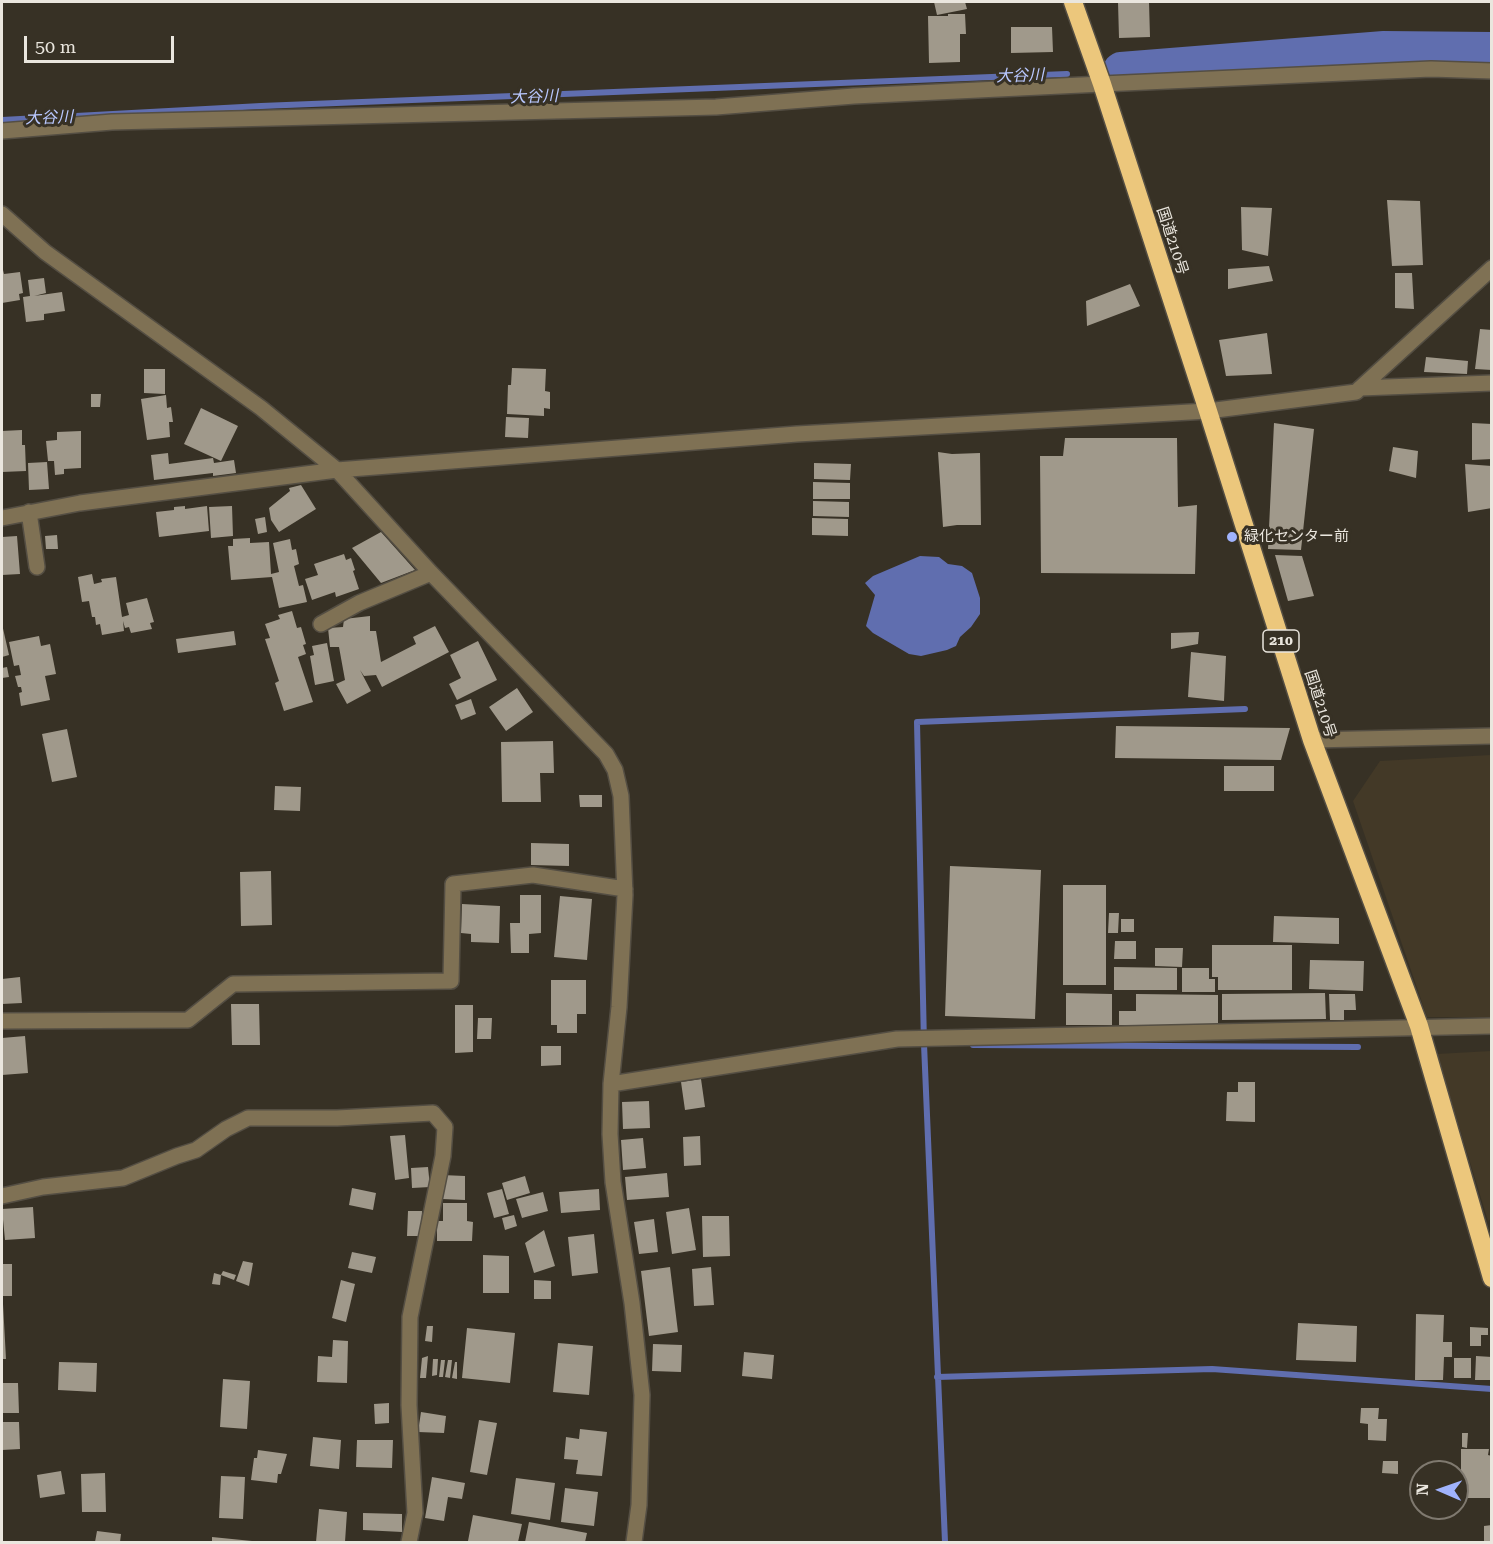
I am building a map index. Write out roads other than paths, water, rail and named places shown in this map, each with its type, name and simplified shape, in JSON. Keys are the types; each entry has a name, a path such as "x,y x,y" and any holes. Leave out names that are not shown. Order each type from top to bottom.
{"highway":[{"name":"国道210号","path":"1073,2 1102,84 1208,411 1312,740 1419,1026 1491,1278"}],"street":[{"path":"2,131 112,122 716,107 854,96 1102,84 1431,69 1491,71"},
{"path":"2,214 45,252 261,408 337,470 431,573 606,754 615,770 621,796 625,889 619,1007 611,1084 610,1134 613,1182 632,1303 642,1395 639,1505 634,1542"},
{"path":"2,518 110,499 337,470 797,434 1208,411 1356,392 1491,268"},
{"path":"1360,388 1491,383"},
{"path":"29,512 37,567"},
{"path":"321,624 359,603 431,573"},
{"path":"1312,740 1491,736"},
{"path":"2,1021 188,1020 233,984 450,981 453,884 533,875 625,889"},
{"path":"611,1084 897,1039 1491,1026"},
{"path":"2,1196 43,1187 123,1178 196,1150 226,1129 248,1118 337,1118 433,1113 445,1127 444,1146 410,1317 409,1405 415,1513 408,1542"}],"water":[{"path":"920,556 939,557 948,564 962,566 972,573 980,598 980,614 960,637 956,646 921,656 909,654 873,633 866,626 875,595 865,583 873,576"}],"waterway":[{"name":"大谷川","path":"1121,70 1384,49 1492,50"},
{"name":"大谷川","path":"2,120 261,106 1067,74"},
{"path":"945,1542 924,1044 917,722 1245,709"},
{"path":"973,1045 1358,1047"},
{"path":"937,1377 1212,1369 1492,1389"}],"place":[{"name":"緑化センター前","path":"1232,537"}]}
